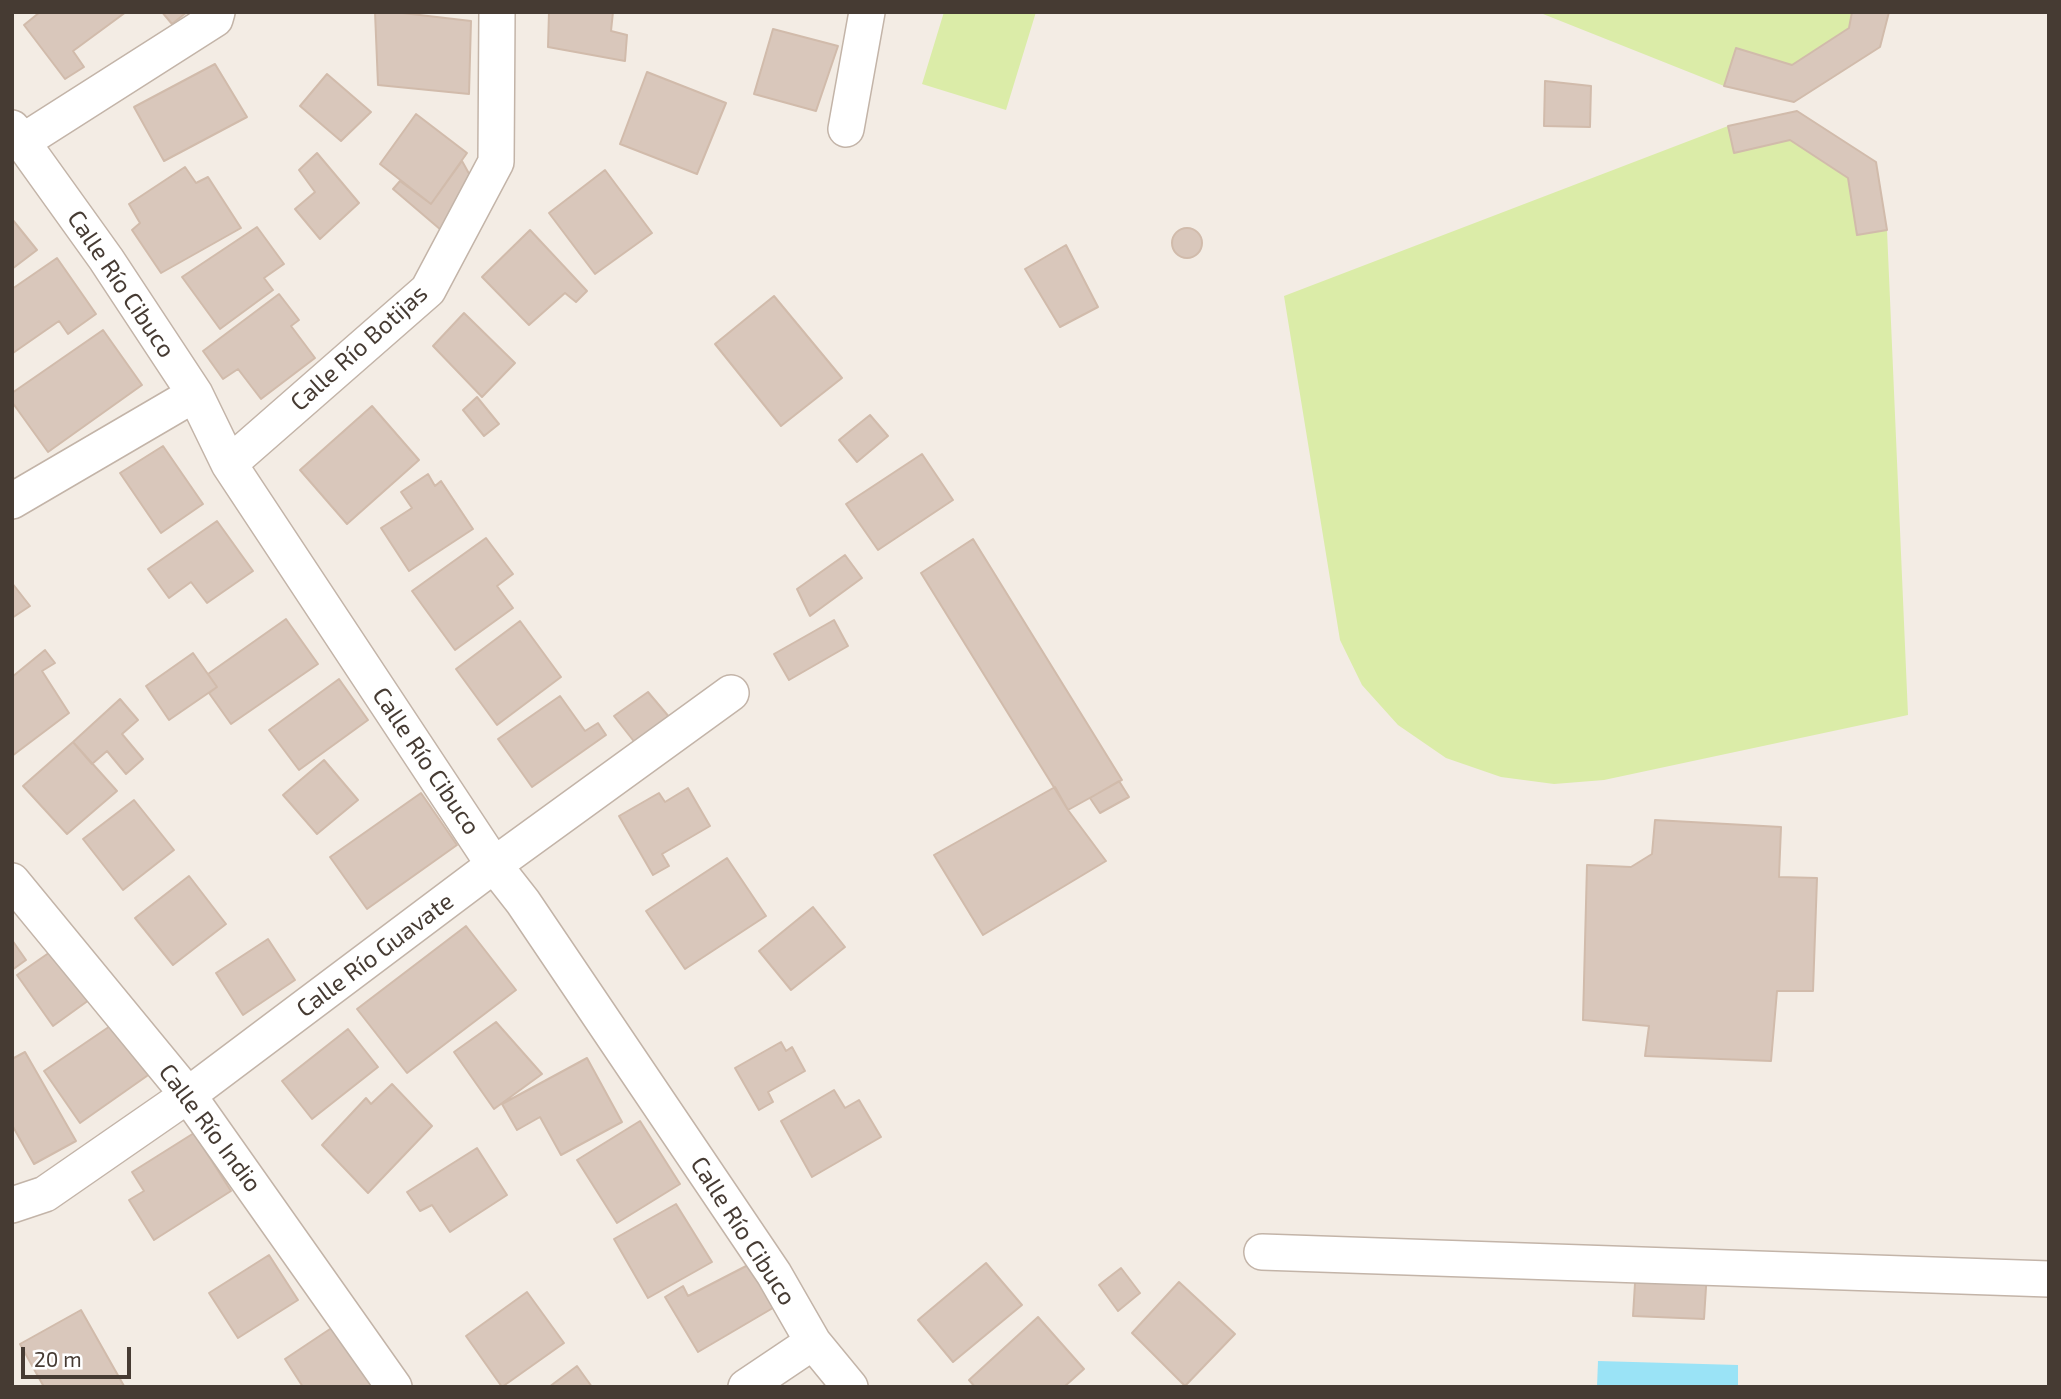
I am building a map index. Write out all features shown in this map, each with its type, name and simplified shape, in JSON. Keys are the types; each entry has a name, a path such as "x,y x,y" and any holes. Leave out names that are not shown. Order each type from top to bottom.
{"street":[{"path":"17,135 215,19 217,12"},
{"name":"Calle Río Botijas","path":"229,464 428,290 496,162 497,12"},
{"path":"846,129 867,12"},
{"name":"Calle Río Cibuco","path":"17,135 106,259 195,394 229,464 494,865 523,902 767,1262 813,1342 850,1387"},
{"path":"12,501 195,394"},
{"name":"Calle Río Guavate","path":"12,1205 45,1194 188,1095 494,865 731,693"},
{"name":"Calle Río Indio","path":"12,881 188,1095 394,1387"},
{"path":"1262,1252 2049,1279"},
{"path":"746,1387 813,1342"}],"green space":[{"path":"944,12 1036,12 1006,110 922,84"},
{"path":"1538,12 1889,12 1880,47 1794,102 1724,86"},
{"path":"1797,111 1876,162 1887,230 1908,715 1604,780 1554,784 1501,777 1446,758 1398,725 1362,685 1340,640 1284,296 1728,126"}],"water":[{"path":"1598,1361 1738,1365 1738,1387 1597,1387"}],"building":[{"path":"40,12 126,12 73,51 84,67 65,79 24,25"},
{"path":"162,12 187,12 172,24"},
{"path":"375,12 471,21 469,94 378,85"},
{"path":"549,12 613,12 611,31 627,35 625,61 548,47"},
{"path":"1852,12 1889,12 1880,47 1794,102 1724,86 1736,48 1792,65 1849,28"},
{"path":"773,29 838,46 816,111 754,94"},
{"path":"215,64 247,117 164,161 134,107"},
{"path":"647,72 726,103 697,174 620,144"},
{"path":"327,74 371,112 341,141 300,106"},
{"path":"1545,81 1591,86 1590,127 1544,126"},
{"path":"1797,111 1876,162 1887,230 1857,235 1848,178 1790,140 1734,153 1728,126"},
{"path":"416,114 467,153 431,204 380,164"},
{"path":"317,153 359,203 320,239 295,209 315,192 299,170"},
{"path":"462,161 472,179 441,230 393,189 400,181 431,204"},
{"path":"185,167 196,183 208,177 241,228 161,273 132,230 140,223 129,204"},
{"path":"605,170 652,233 595,274 549,213"},
{"path":"12,219 37,250 12,269"},
{"path":"257,227 284,264 264,278 273,290 220,329 182,277"},
{"path":"1187,228 1198,232 1202,243 1198,254 1187,258 1176,254 1172,243 1176,232"},
{"path":"530,230 587,291 576,302 565,293 529,325 482,277"},
{"path":"1066,245 1098,307 1060,327 1025,269"},
{"path":"57,258 96,314 68,334 59,321 13,353 12,289"},
{"path":"279,294 299,320 291,326 315,358 261,399 238,369 223,379 203,351"},
{"path":"774,296 842,378 781,426 715,344"},
{"path":"464,313 515,363 482,397 433,346"},
{"path":"103,330 142,385 48,452 12,402 12,393"},
{"path":"477,397 499,424 484,436 463,410"},
{"path":"372,406 419,460 347,524 300,470"},
{"path":"870,415 888,436 857,462 839,440"},
{"path":"163,446 203,504 161,533 120,473"},
{"path":"922,454 953,500 878,550 846,504"},
{"path":"428,474 435,486 441,481 473,529 409,571 381,528 412,508 401,492"},
{"path":"217,521 253,571 207,603 191,582 169,598 148,569"},
{"path":"486,538 513,574 497,586 513,608 455,650 412,591"},
{"path":"973,539 1122,780 1068,810 921,573"},
{"path":"845,555 862,578 810,616 797,589"},
{"path":"12,583 30,606 12,618"},
{"path":"286,619 318,664 231,724 209,693 217,687 208,674"},
{"path":"834,620 848,646 789,680 774,654"},
{"path":"520,621 561,677 497,725 456,669"},
{"path":"45,650 55,663 42,671 69,713 12,756 12,677"},
{"path":"193,653 217,687 169,720 146,686"},
{"path":"339,679 368,720 299,770 269,730"},
{"path":"648,692 670,718 636,744 614,716"},
{"path":"560,696 585,731 598,723 606,735 532,787 498,739"},
{"path":"120,699 138,720 122,734 143,759 126,774 107,751 92,764 73,742"},
{"path":"73,742 117,791 67,834 23,786"},
{"path":"324,760 358,800 317,834 283,795"},
{"path":"1119,781 1129,797 1100,813 1090,798"},
{"path":"1055,787 1068,810 1106,861 983,935 934,855"},
{"path":"688,788 710,826 662,854 669,866 653,875 619,816 659,793 665,802"},
{"path":"421,793 457,845 367,909 330,857"},
{"path":"134,800 174,850 123,890 83,839"},
{"path":"1655,820 1781,827 1779,877 1817,878 1813,991 1777,991 1771,1061 1645,1056 1649,1026 1583,1020 1587,865 1631,867 1652,854"},
{"path":"727,858 766,916 685,969 646,911"},
{"path":"189,876 226,924 173,965 135,918"},
{"path":"813,907 845,947 791,990 759,951"},
{"path":"466,926 516,990 407,1073 357,1009"},
{"path":"268,939 295,980 243,1015 216,973"},
{"path":"12,940 26,960 12,970"},
{"path":"53,950 89,1000 53,1026 17,975"},
{"path":"119,1020 154,1071 80,1123 44,1071"},
{"path":"496,1022 542,1074 494,1109 454,1052"},
{"path":"348,1029 378,1067 312,1119 282,1081"},
{"path":"781,1042 786,1051 792,1047 805,1071 768,1092 773,1102 759,1110 735,1068"},
{"path":"25,1052 76,1141 34,1164 12,1125 12,1059"},
{"path":"587,1058 622,1122 561,1155 540,1117 517,1130 502,1104"},
{"path":"392,1084 432,1126 368,1193 322,1145 366,1098 371,1104"},
{"path":"834,1090 845,1108 859,1100 881,1137 812,1177 781,1121"},
{"path":"640,1121 680,1184 617,1223 577,1160"},
{"path":"194,1133 231,1191 154,1240 129,1200 144,1191 132,1172"},
{"path":"477,1148 507,1195 450,1232 432,1205 420,1211 407,1192"},
{"path":"676,1204 712,1262 648,1298 614,1239"},
{"path":"269,1255 298,1300 238,1338 209,1293"},
{"path":"752,1263 778,1305 698,1352 665,1297 683,1286 688,1296"},
{"path":"986,1263 1022,1305 953,1362 918,1320"},
{"path":"1636,1267 1707,1271 1704,1319 1633,1316"},
{"path":"1121,1268 1140,1293 1118,1311 1099,1285"},
{"path":"1179,1282 1235,1334 1185,1386 1132,1333"},
{"path":"527,1292 564,1343 502,1387 466,1336"},
{"path":"81,1310 124,1386 44,1387 20,1344"},
{"path":"1038,1317 1084,1369 1064,1387 975,1387 969,1380"},
{"path":"339,1323 382,1387 303,1387 285,1359"},
{"path":"577,1366 592,1387 549,1387"}]}
